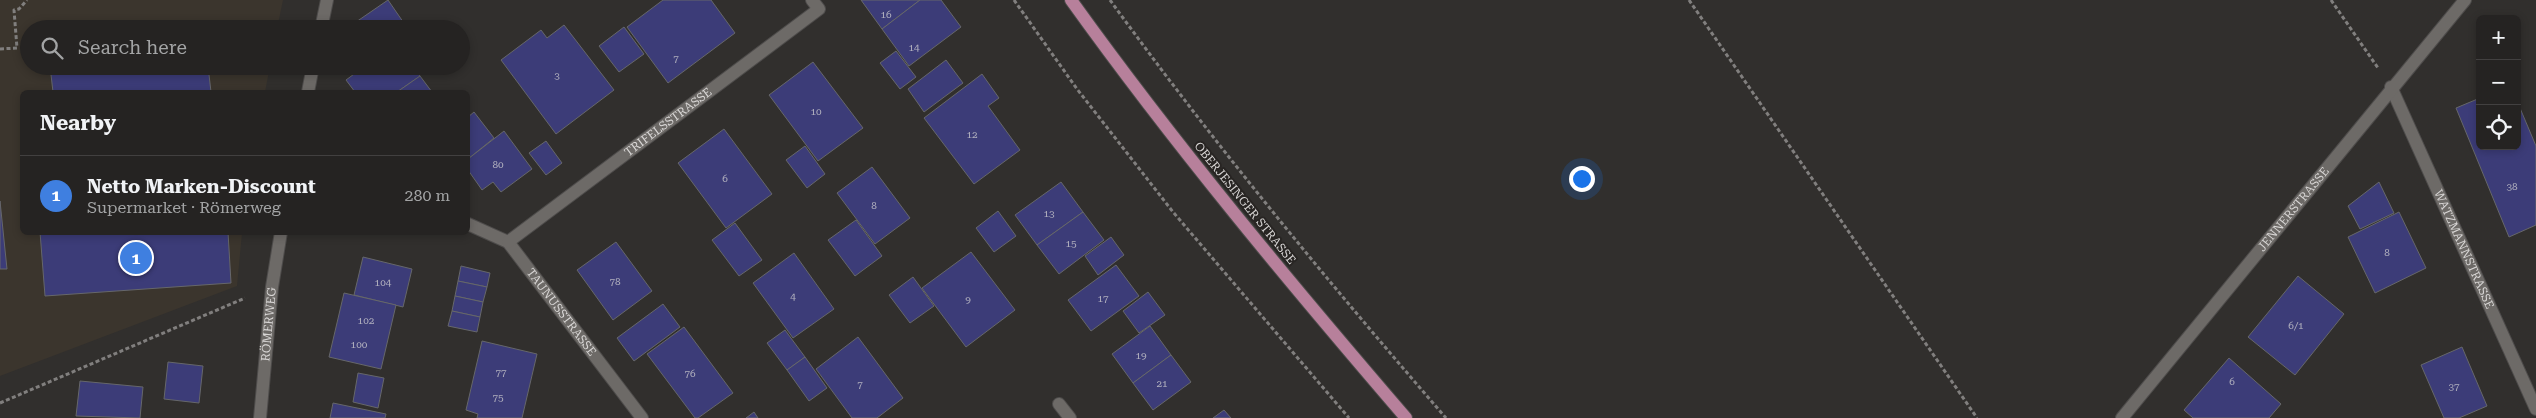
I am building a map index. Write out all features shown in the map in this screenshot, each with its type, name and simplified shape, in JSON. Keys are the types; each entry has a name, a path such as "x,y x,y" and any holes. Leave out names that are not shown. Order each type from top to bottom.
{"main road":[{"name":"OBERJESINGER STRASSE","path":"1071,0 1162,122 1316,313 1406,418"}],"street":[{"path":"323,20 327,0"},
{"name":"TRIFELSSTRASSE","path":"508,242 819,9 812,0"},
{"name":"JENNERSTRASSE","path":"2122,418 2391,87 2465,0"},
{"path":"308,90 311,75"},
{"name":"WATZMANNSTRASSE","path":"2391,87 2536,409"},
{"name":"TAUNUSSTRASSE","path":"470,225 508,242 642,418"},
{"name":"RÖMERWEG","path":"260,418 272,287 281,235"},
{"path":"1059,404 1070,418"}],"path":[{"path":"0,49 17,48 14,10 18,9 27,0"},
{"path":"1014,0 1077,89 1173,212 1349,418"},
{"path":"1110,0 1149,53 1343,299 1446,418"},
{"path":"1689,0 1977,418"},
{"path":"2331,0 2391,87"},
{"path":"0,403 272,287"}],"shaded area":[{"path":"0,0 283,0 279,20 20,20 20,75 268,75 265,90 20,90 20,235 242,235 237,286 0,376"}],"building":[{"path":"388,0 402,20 359,20"},
{"path":"663,0 711,0 735,33 668,83 627,27"},
{"path":"861,0 920,0 882,29"},
{"path":"920,0 941,0 961,27 909,66 882,29"},
{"path":"564,25 614,90 556,134 501,60 541,30 547,38"},
{"path":"624,27 644,54 619,72 599,46"},
{"path":"896,51 916,77 900,89 880,63"},
{"path":"946,60 963,83 924,112 908,89"},
{"path":"813,62 863,128 818,161 769,95"},
{"path":"982,74 999,98 988,106 1020,150 974,184 924,118"},
{"path":"51,75 209,75 211,90 53,90"},
{"path":"353,75 420,76 400,90 354,90 346,80"},
{"path":"420,76 430,90 400,90"},
{"path":"2476,100 2476,150 2521,150 2521,110 2536,146 2536,225 2509,237 2456,108"},
{"path":"474,112 494,138 470,157 470,115"},
{"path":"724,129 772,194 726,228 678,163"},
{"path":"504,131 532,169 501,192 493,182 482,190 470,173 470,157"},
{"path":"546,141 562,163 546,175 529,153"},
{"path":"805,146 825,174 807,188 786,160"},
{"path":"872,167 910,218 875,244 837,193"},
{"path":"1061,182 1083,212 1037,245 1015,215"},
{"path":"2379,182 2394,213 2360,229 2348,206"},
{"path":"0,201 7,269 0,269"},
{"path":"998,211 1016,236 994,252 976,228"},
{"path":"1083,212 1104,240 1059,274 1037,245"},
{"path":"2399,212 2426,268 2375,293 2348,237"},
{"path":"856,220 882,256 855,276 828,240"},
{"path":"735,223 762,260 739,276 712,240"},
{"path":"40,235 228,235 231,283 45,296"},
{"path":"1111,237 1124,255 1098,275 1085,256"},
{"path":"616,242 652,291 613,320 577,270"},
{"path":"971,252 1015,310 966,347 922,288"},
{"path":"794,253 834,309 793,338 753,283"},
{"path":"363,257 412,269 403,307 354,295"},
{"path":"1116,265 1139,296 1091,331 1068,300"},
{"path":"461,266 490,273 487,287 458,281"},
{"path":"2298,276 2344,314 2295,375 2248,337"},
{"path":"913,277 934,306 910,323 889,295"},
{"path":"458,281 487,287 483,302 455,296"},
{"path":"1148,292 1165,315 1139,333 1123,311"},
{"path":"344,293 396,305 381,369 329,357"},
{"path":"455,296 483,302 480,317 452,311"},
{"path":"663,304 680,327 634,361 617,338"},
{"path":"452,311 480,317 477,332 448,326"},
{"path":"1150,326 1171,355 1133,383 1112,354"},
{"path":"684,327 733,393 698,418 695,418 647,354"},
{"path":"785,330 805,357 787,370 767,343"},
{"path":"858,337 903,398 877,418 852,418 816,369"},
{"path":"482,341 537,354 522,418 477,418 478,414 466,410"},
{"path":"2462,347 2487,406 2459,418 2444,418 2421,365"},
{"path":"1171,355 1191,382 1153,410 1133,383"},
{"path":"805,357 827,388 809,401 787,370"},
{"path":"2229,358 2281,404 2269,418 2193,418 2184,410"},
{"path":"168,362 203,366 199,403 164,399"},
{"path":"358,373 384,378 378,408 353,402"},
{"path":"80,381 143,387 140,418 76,416"},
{"path":"333,403 386,414 385,418 330,418"},
{"path":"1224,410 1231,418 1213,418"},
{"path":"754,412 758,418 746,418"}],"place":[{"name":"Netto Marken-Discount","path":"136,258"}]}
